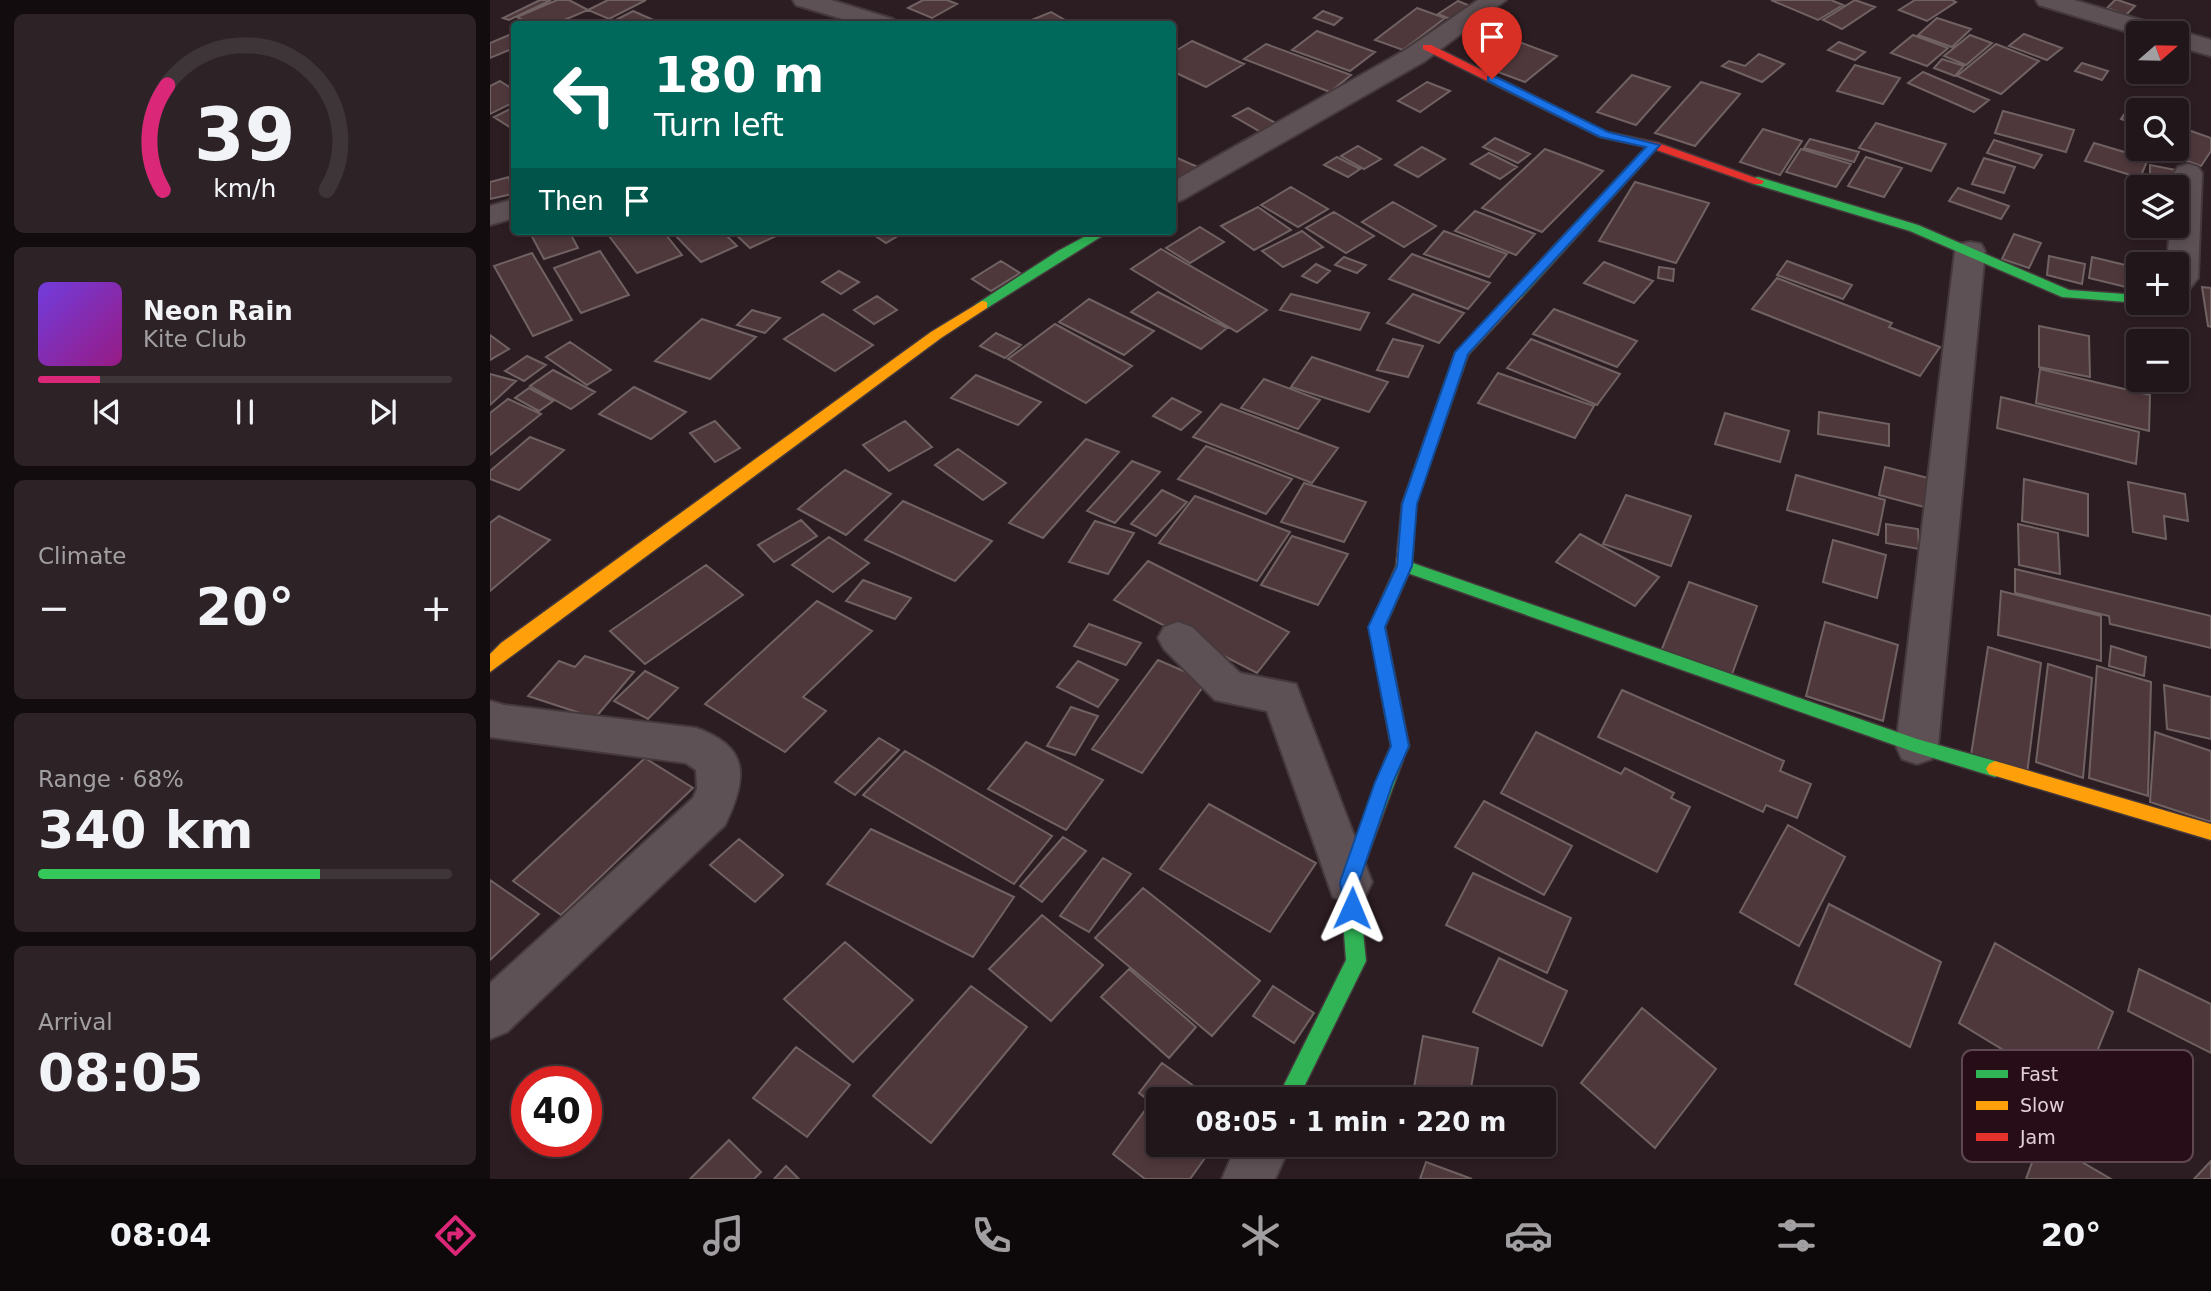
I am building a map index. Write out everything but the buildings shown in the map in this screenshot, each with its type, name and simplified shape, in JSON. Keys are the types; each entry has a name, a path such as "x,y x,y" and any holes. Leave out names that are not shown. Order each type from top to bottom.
{"street":[{"path":"805,0 874,21"},
{"path":"1176,192 1430,53 1494,0"},
{"path":"2048,0 2126,23"},
{"path":"2189,42 2211,48"},
{"path":"1430,53 1604,135 1654,145 1720,170 1914,228 2067,293 2126,298"},
{"path":"1349,882 1384,782 1400,746 1377,627 1404,566 1409,504 1462,352 1654,145"},
{"path":"2183,252 2188,173"},
{"path":"490,216 511,209"},
{"path":"496,652 936,335 1062,254 1097,235"},
{"path":"1917,746 1970,251"},
{"path":"1404,566 1917,746 2211,832"},
{"path":"1178,638 1229,688 1282,696 1349,882 1356,961 1293,1087"},
{"path":"490,719 496,722 695,746 717,762 719,789 710,811 490,1015"},
{"path":"1248,1179 1259,1157"}],"traffic: fast":[{"path":"1517,294 1654,145"},
{"path":"1758,181 1914,228 2067,294 2126,298"},
{"path":"982,305 1097,235"},
{"path":"1404,566 1917,746 1995,769"},
{"path":"1293,1087 1356,961 1349,882 1394,760"}],"traffic: slow":[{"path":"1394,760 1400,746 1377,627 1404,566 1409,504 1462,353 1517,294"},
{"path":"490,665 507,648 936,335 982,305"},
{"path":"1995,769 2211,832"}],"traffic: jam":[{"path":"1427,47 1604,135 1654,145 1758,181"}],"route":[{"path":"1352,908 1349,882 1384,782 1400,746 1377,627 1404,566 1409,504 1462,352 1654,145 1604,135 1492,79"}]}
